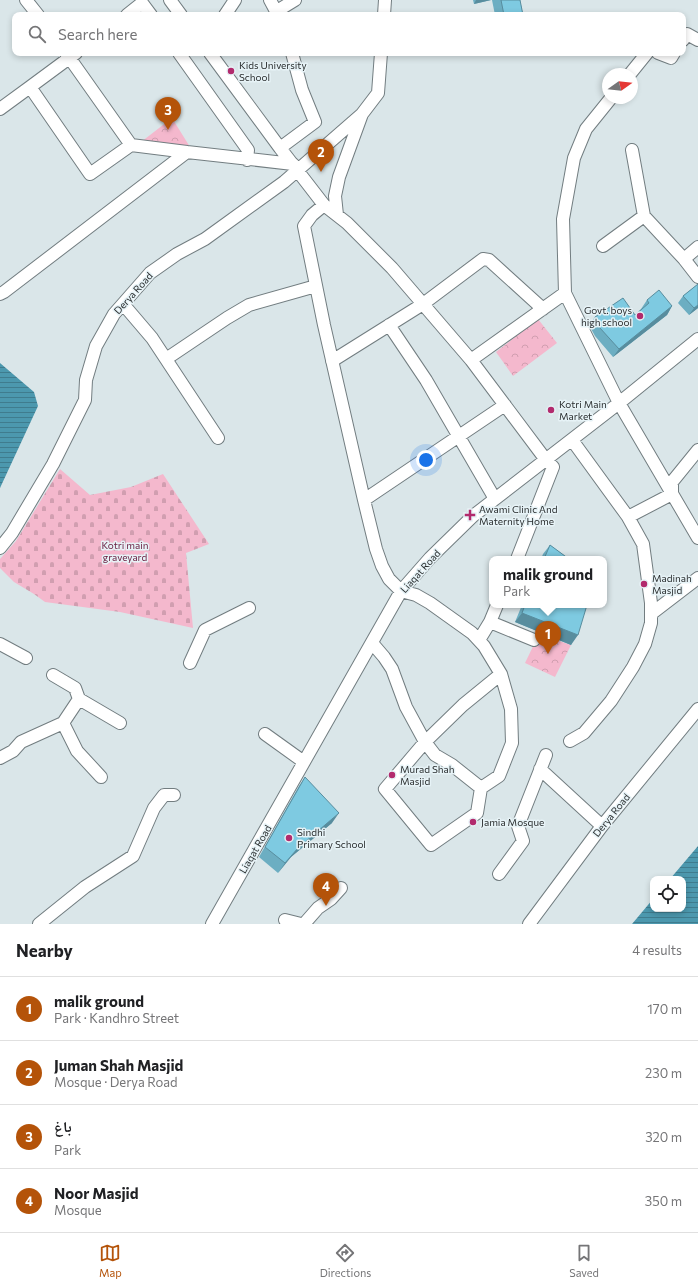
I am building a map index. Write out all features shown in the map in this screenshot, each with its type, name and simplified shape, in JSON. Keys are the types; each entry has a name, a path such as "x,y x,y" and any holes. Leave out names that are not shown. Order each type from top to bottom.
{"street":[{"path":"26,0 36,12"},
{"path":"170,0 179,12"},
{"path":"227,12 235,0"},
{"path":"270,0 276,12"},
{"path":"278,12 294,0"},
{"path":"384,12 385,0"},
{"path":"131,12 142,3 149,12"},
{"path":"686,36 687,34 698,40"},
{"path":"0,109 69,56"},
{"path":"71,56 131,145"},
{"path":"181,56 248,150 247,160"},
{"path":"212,56 324,205 347,223 392,268 471,360 546,460 553,467 518,556"},
{"path":"280,148 315,122 302,90 296,56"},
{"path":"337,215 335,196 339,177 362,114 378,93 381,56"},
{"path":"635,68 645,56"},
{"path":"30,87 90,174 131,145 295,167"},
{"path":"606,104 586,129 574,158 563,219 565,293 619,403 698,538"},
{"name":"Derya Road","path":"0,548 12,533 53,464 85,400 86,380 96,346 114,314 150,273 177,254 205,239 284,182 295,167 362,114"},
{"path":"632,150 644,216 684,259 698,277"},
{"path":"0,294 187,152"},
{"path":"324,205 312,215 304,226 332,361 364,500 376,549 382,566 389,580 401,591 416,595 437,607 462,625 479,640 501,674 510,709 512,743 499,776 482,788 477,812 431,845 385,789 424,742 463,705 501,674"},
{"path":"603,246 644,216"},
{"path":"684,259 698,247"},
{"path":"332,361 423,304 486,258 543,309"},
{"path":"166,359 249,305 316,286"},
{"path":"471,360 565,293"},
{"path":"123,304 152,338 218,438"},
{"path":"389,325 426,380 495,499"},
{"name":"Liaqat Road","path":"212,924 401,591 430,558 473,516 572,440 698,339"},
{"path":"364,500 505,405"},
{"path":"570,742 584,733 611,701 633,667 645,644 651,623 651,603 643,544 628,518 572,440"},
{"path":"672,494 672,482 698,450"},
{"path":"628,518 672,494"},
{"path":"651,614 698,578"},
{"path":"190,663 205,630 249,608"},
{"path":"479,640 490,622 496,608"},
{"path":"490,622 534,640"},
{"path":"372,643 392,669 406,707 424,742 434,755 452,765 482,788"},
{"path":"0,644 26,658"},
{"path":"53,675 75,688 79,699 120,723"},
{"path":"0,758 13,751 21,742 63,723 79,699"},
{"name":"Derya Road","path":"529,924 602,826 698,709"},
{"path":"63,723 77,751 101,777"},
{"path":"265,734 304,762"},
{"path":"500,874 523,841 518,826 546,754"},
{"path":"540,769 602,826"},
{"path":"39,924 85,888 133,856 154,808 164,796 174,795"},
{"path":"304,924 318,908 331,900 341,888"},
{"path":"285,920 301,924"}],"green space":[{"path":"172,118 190,147 141,142"},
{"path":"538,319 557,343 513,376 496,352"},
{"name":"Kotri main graveyard","path":"60,469 90,495 131,487 163,474 209,544 186,553 193,628 120,612 45,602 14,582 0,568 0,559 16,541"},
{"path":"539,634 571,645 555,677 525,663"}],"water":[{"path":"0,363 34,392 38,406 0,488"},
{"path":"698,846 698,924 632,924 650,903 650,912 686,912 686,876 673,876"}],"building":[{"path":"501,0 520,0 522,12 503,12"},
{"path":"698,284 698,305 694,308 683,296"},
{"path":"659,290 672,306 619,349 600,328 595,317 623,298 635,315 649,303 647,300"},
{"path":"550,545 565,556 545,556"},
{"path":"524,608 586,608 578,635 522,613"},
{"name":"Sindhi Primary School","path":"305,777 339,813 298,848 285,863 265,847"}],"place":[{"name":"Kids University School","path":"231,71"},
{"name":"باغ","path":"168,130"},
{"name":"Juman Shah Masjid","path":"321,172"},
{"name":"Govt. boys high school","path":"640,316"},
{"name":"Kotri Main Market","path":"551,410"},
{"name":"Awami Clinic And Maternity Home","path":"470,515"},
{"name":"Madinah Masjid","path":"644,584"},
{"name":"malik ground","path":"548,654"},
{"name":"Murad Shah Masjid","path":"392,775"},
{"name":"Jamia Mosque","path":"473,822"},
{"name":"Sindhi Primary School","path":"289,838"},
{"name":"Noor Masjid","path":"326,906"}]}
